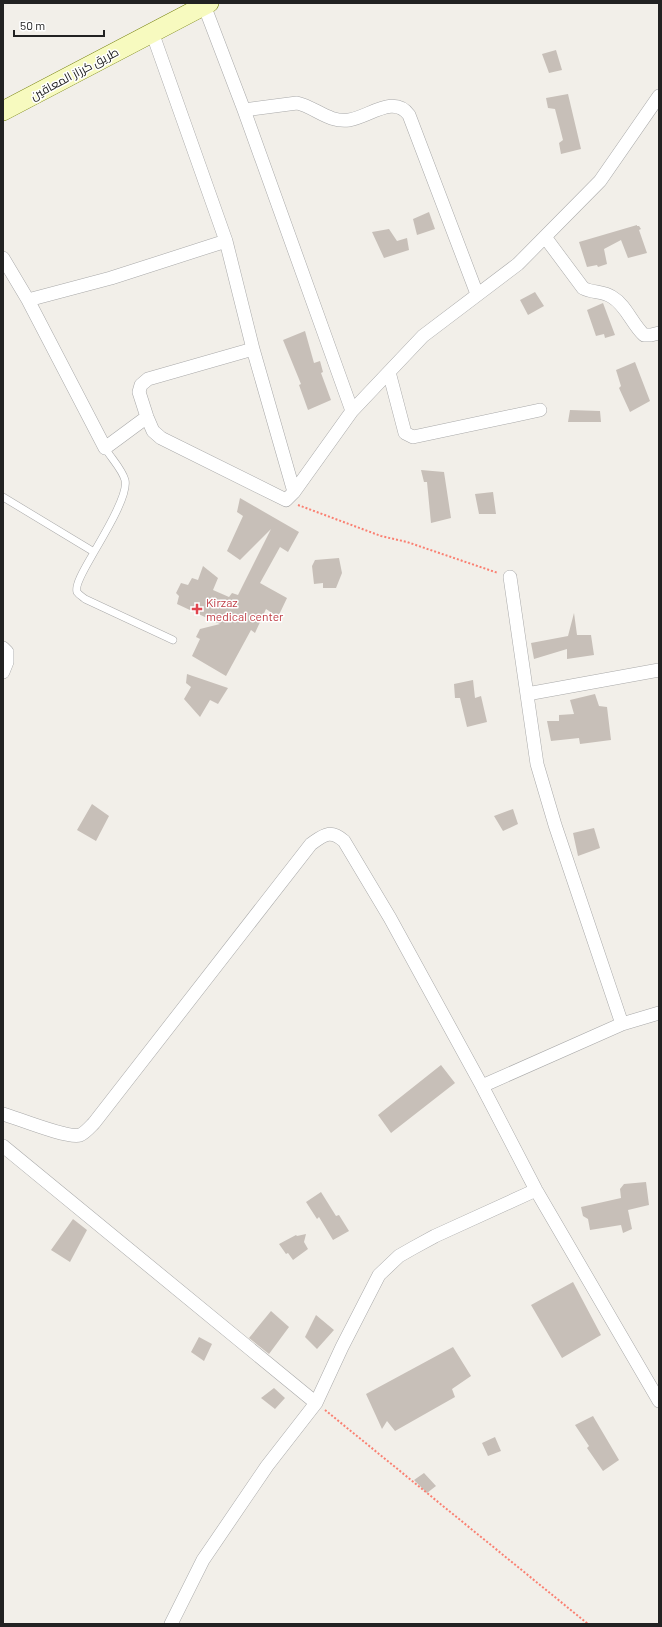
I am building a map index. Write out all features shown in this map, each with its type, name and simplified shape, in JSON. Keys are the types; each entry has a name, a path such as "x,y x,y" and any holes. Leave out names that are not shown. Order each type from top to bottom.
{"street":[{"name":"طريق كرزاز المعاقين","path":"3,110 206,4"},
{"path":"206,4 352,412"},
{"path":"152,32 226,241 290,496"},
{"path":"290,496 352,412 423,336 518,264 600,181 659,96"},
{"path":"244,110 297,103 305,104 330,118 340,121 351,120 392,105 404,110 409,116 477,294"},
{"path":"545,237 583,288 592,292 611,296 618,301 644,335 659,333"},
{"path":"28,300 111,278 226,241"},
{"path":"3,258 28,300 105,448 147,417"},
{"path":"253,349 148,379 141,385 139,392 153,431 161,438 290,496"},
{"path":"389,372 405,433 413,437 540,410"},
{"path":"510,577 537,764 555,825 622,1024"},
{"path":"3,648 7,652 7,662 3,672"},
{"path":"527,694 659,670"},
{"path":"3,1114 64,1134 79,1135 85,1132 94,1123 311,844 325,835 332,834 339,836 344,841 390,918 482,1086 536,1190 659,1401"},
{"path":"482,1086 622,1024 659,1013"},
{"path":"3,1146 316,1403"},
{"path":"171,1624 202,1560 267,1466 316,1403 342,1347 379,1275 399,1256 435,1236 536,1190"}],"lane":[{"path":"105,448 125,479 125,486 120,505 78,583 77,591 85,598 173,640"},
{"path":"3,497 94,552"}],"path":[{"path":"290,496 381,536 407,542 510,577"},
{"path":"316,1403 588,1624"}],"building":[{"path":"556,50 562,70 549,73 542,54"},
{"path":"568,94 581,149 561,154 559,143 563,140 555,109 548,108 546,98"},
{"path":"429,212 435,229 417,235 413,219"},
{"path":"637,225 641,229 639,230 647,253 628,258 621,240 604,249 607,264 598,267 597,265 587,267 579,242"},
{"path":"389,229 397,241 407,238 409,250 384,258 372,232"},
{"path":"535,292 544,306 528,315 520,300"},
{"path":"603,303 615,335 605,338 604,334 596,336 587,310"},
{"path":"305,331 314,363 320,361 323,372 321,373 331,400 308,410 299,385 301,384 283,340"},
{"path":"635,362 650,401 630,412 619,388 621,386 616,370"},
{"path":"570,410 600,411 601,422 568,422"},
{"path":"421,470 444,472 451,518 431,523 427,482 424,482"},
{"path":"493,492 496,514 479,514 475,494"},
{"path":"240,498 299,532 288,552 280,547 260,583 287,598 278,617 266,609 255,633 251,630 226,676 192,656 200,639 196,637 200,629 220,624 177,604 179,596 176,593 181,583 188,585 192,578 198,580 203,566 218,578 213,590 229,597 232,593 238,595 271,529 240,560 227,551 243,516 237,512"},
{"path":"339,558 342,573 336,588 323,588 323,583 314,584 312,566 315,560"},
{"path":"574,613 577,635 591,635 594,655 567,659 567,649 534,659 531,643 568,636"},
{"path":"187,674 228,688 218,704 210,700 200,717 184,699 191,687 186,683"},
{"path":"473,680 475,698 481,696 487,722 467,727 460,698 455,698 454,684"},
{"path":"595,694 599,706 607,707 611,740 580,744 579,738 551,741 547,721 559,721 559,715 574,714 570,700"},
{"path":"92,804 109,816 96,841 77,830"},
{"path":"513,809 518,824 503,831 494,816"},
{"path":"594,828 600,848 578,856 573,833"},
{"path":"441,1065 455,1083 391,1133 378,1115"},
{"path":"646,1182 649,1205 628,1210 632,1229 623,1233 621,1225 590,1230 588,1219 583,1216 581,1207 621,1198 620,1189 624,1184"},
{"path":"321,1192 336,1216 339,1215 349,1231 333,1240 319,1217 317,1219 306,1202"},
{"path":"73,1219 87,1230 70,1262 51,1250"},
{"path":"306,1234 304,1242 308,1249 293,1260 288,1253 286,1254 279,1244 296,1235"},
{"path":"573,1282 601,1335 562,1358 531,1305"},
{"path":"271,1311 289,1327 269,1354 249,1338"},
{"path":"316,1315 334,1330 317,1349 305,1337"},
{"path":"199,1337 212,1344 204,1361 191,1352"},
{"path":"453,1347 471,1376 452,1389 455,1397 395,1431 387,1421 382,1429 366,1394"},
{"path":"274,1388 285,1398 275,1409 261,1398"},
{"path":"593,1416 619,1460 603,1471 587,1448 589,1446 575,1425"},
{"path":"495,1437 501,1451 488,1456 482,1443"},
{"path":"424,1473 436,1486 427,1493 414,1480"}],"place":[{"name":"Kirzaz medical center","path":"197,609"}]}
